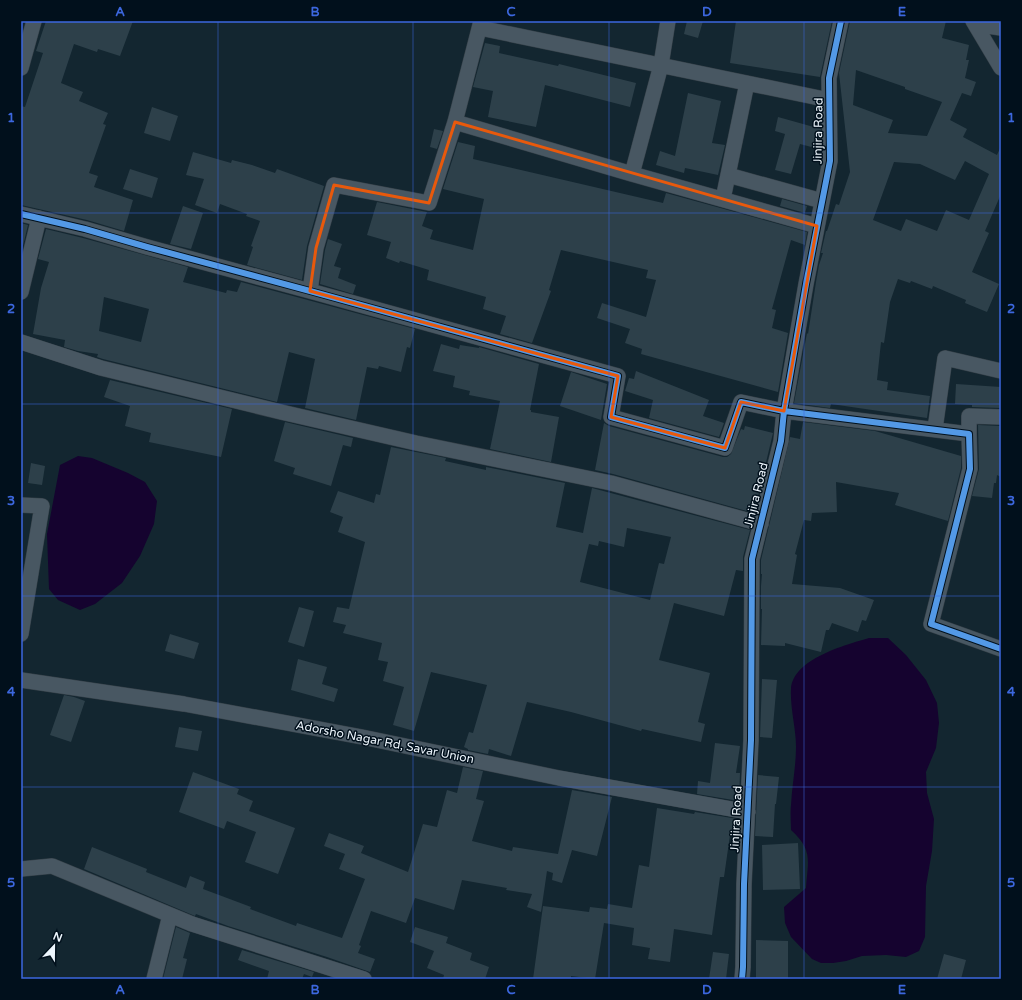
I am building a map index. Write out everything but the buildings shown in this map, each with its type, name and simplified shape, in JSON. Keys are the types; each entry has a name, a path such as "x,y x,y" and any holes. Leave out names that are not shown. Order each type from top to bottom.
{"street":[{"path":"21,68 34,21"},
{"path":"632,174 661,66 668,21"},
{"name":"Jinjira Road","path":"742,979 744,884 751,740 752,559 781,441 784,411 830,161 829,78 841,21"},
{"path":"974,23 1001,28"},
{"path":"974,23 1001,68"},
{"path":"310,291 316,248 334,185 429,203 455,122 480,25 661,66 829,100"},
{"path":"723,199 747,83"},
{"path":"455,122 817,226"},
{"path":"728,175 822,201"},
{"path":"21,214 85,229 618,376 611,417 725,448 741,402 784,411 969,434"},
{"path":"21,292 39,218"},
{"path":"21,342 101,368 416,443 611,483 761,524"},
{"path":"935,429 945,358 1001,371"},
{"path":"1001,417 969,416 970,469 931,624 1001,649"},
{"path":"21,505 42,506 21,634"},
{"name":"Adorsho Nagar Rd, Savar Union","path":"21,680 184,704 369,738 559,778 748,812"},
{"path":"21,869 52,866 192,924 364,979"},
{"path":"154,979 170,914"}],"highlighted area":[{"path":"455,122 817,226 784,411 741,402 725,448 611,417 618,376 310,291 316,248 334,185 429,203"}],"shaded area":[{"path":"78,456 92,458 145,482 157,501 154,524 140,556 122,583 95,604 80,610 58,600 49,589 47,534 60,465"},
{"path":"869,638 888,638 906,655 926,680 937,703 939,723 936,748 926,772 927,793 934,819 932,851 926,886 925,937 919,951 906,957 886,955 862,956 846,961 821,963 812,959 791,937 785,923 784,907 806,888 808,863 808,856 803,844 791,830 791,808 796,747 791,704 791,689 794,678 801,669 810,662 834,649"}],"cycle path":[{"path":"742,979 744,884 751,740 752,559 781,441 784,411 806,284 830,161 829,78 841,21"},
{"path":"21,214 85,229 618,376 611,417 725,448 741,402 784,411 969,434 970,469 931,624 1001,649"}]}
